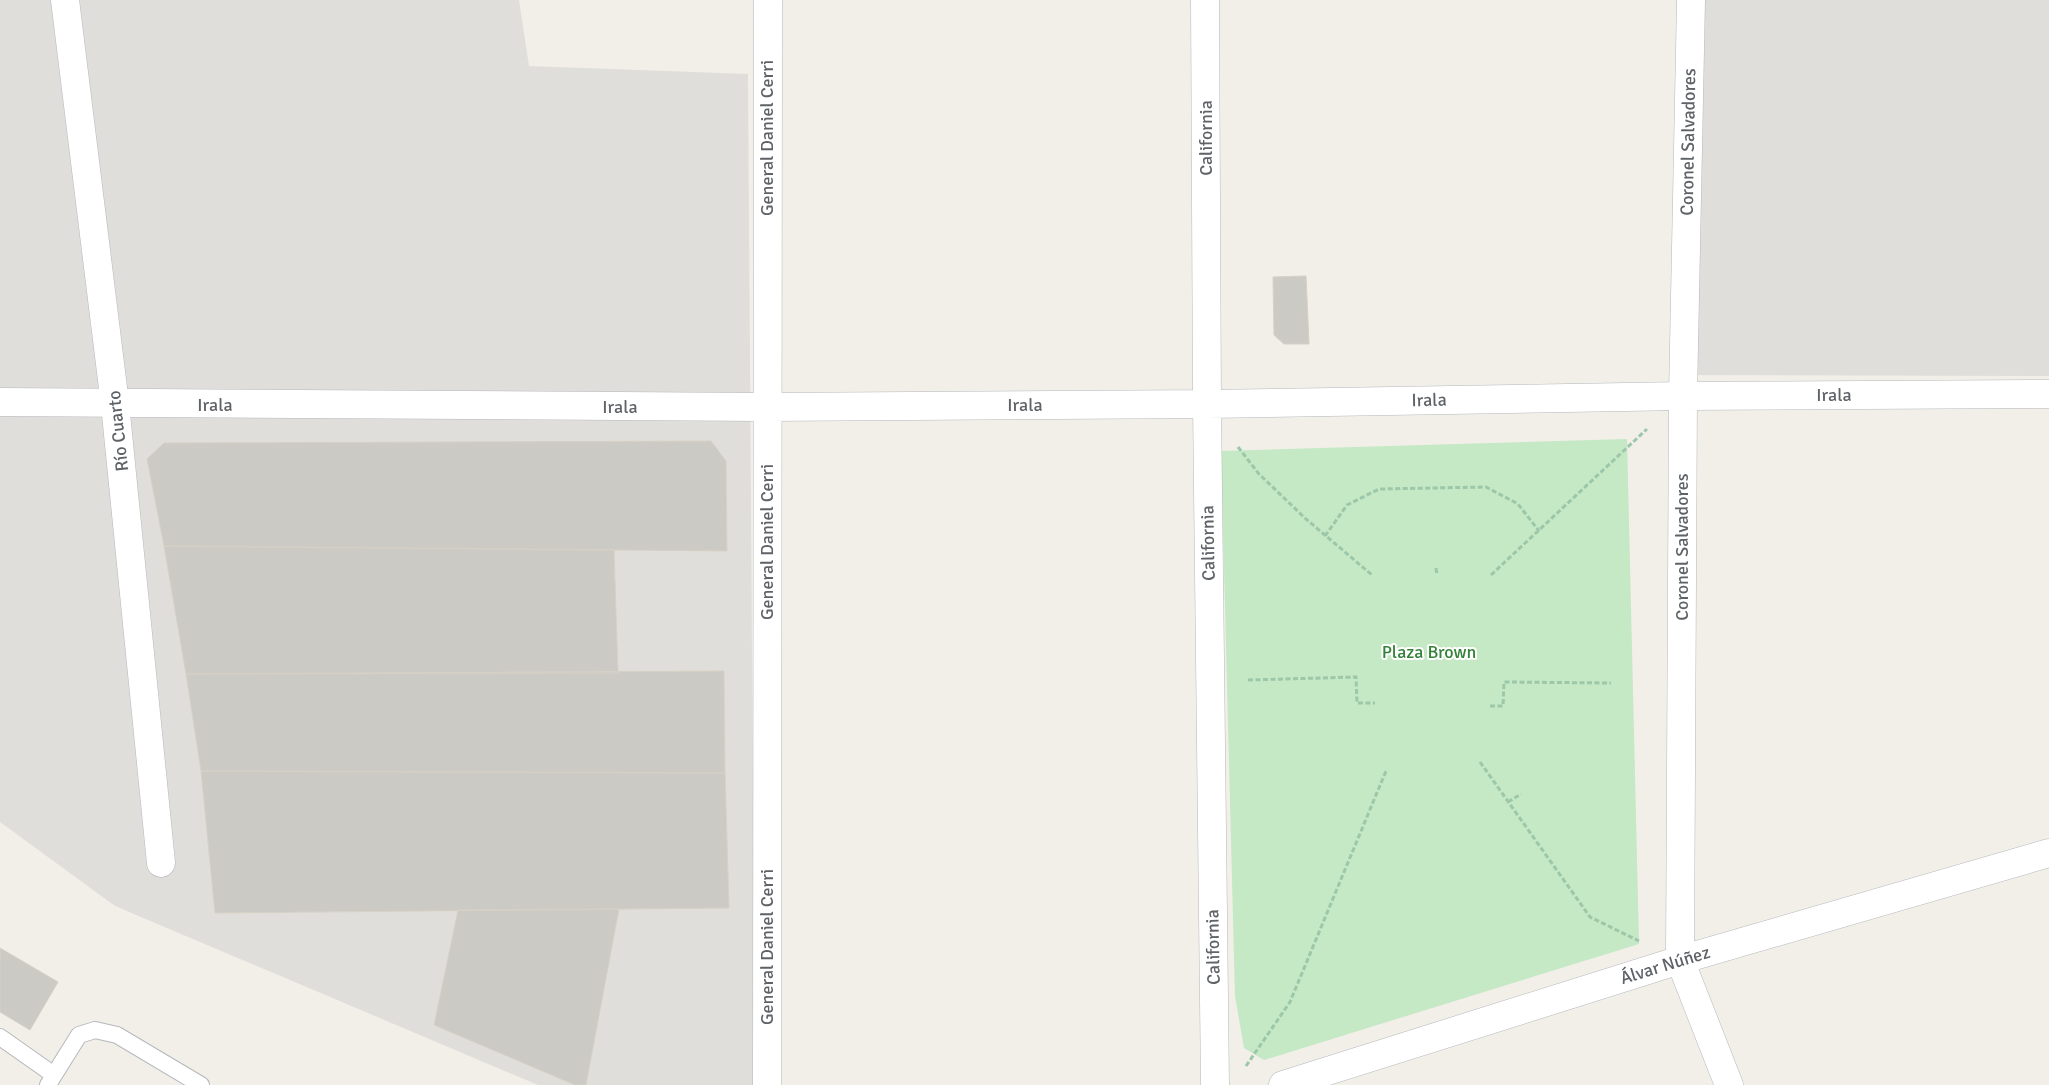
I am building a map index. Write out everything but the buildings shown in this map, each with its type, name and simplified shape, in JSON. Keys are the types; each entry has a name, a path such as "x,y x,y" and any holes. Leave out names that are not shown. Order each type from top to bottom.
{"street":[{"name":"Río Cuarto","path":"65,0 115,404 161,863"},
{"name":"General Daniel Cerri","path":"767,1085 768,0"},
{"name":"California","path":"1205,0 1207,404 1215,1085"},
{"name":"Coronel Salvadores","path":"1691,0 1683,396 1680,960 1729,1085"},
{"name":"Irala","path":"0,402 767,407 1207,404 1683,396 2049,394"},
{"name":"Álvar Núñez","path":"1283,1085 1680,960 2049,852"}],"lane":[{"path":"0,1037 51,1080 79,1035 95,1030 117,1035 201,1085"}],"path":[{"path":"1491,575 1648,428"},
{"path":"1236,443 1259,474 1325,536 1372,575"},
{"path":"1325,536 1347,505 1379,489 1486,488 1518,504 1539,531"},
{"path":"1436,568 1437,575"},
{"path":"1248,680 1356,677 1357,703 1375,703"},
{"path":"1490,706 1503,706 1504,682 1611,683"},
{"path":"1480,762 1590,918 1680,960"},
{"path":"1243,1070 1290,1002 1386,771"},
{"path":"1508,802 1521,794"}],"shaded area":[{"path":"0,0 519,0 529,66 748,74 755,1085 538,1085 115,906 0,822"},
{"path":"1695,0 2049,0 2049,376 1691,375"}],"green space":[{"name":"Plaza Brown","path":"1627,439 1639,944 1264,1060 1244,1048 1235,996 1221,451"}]}
